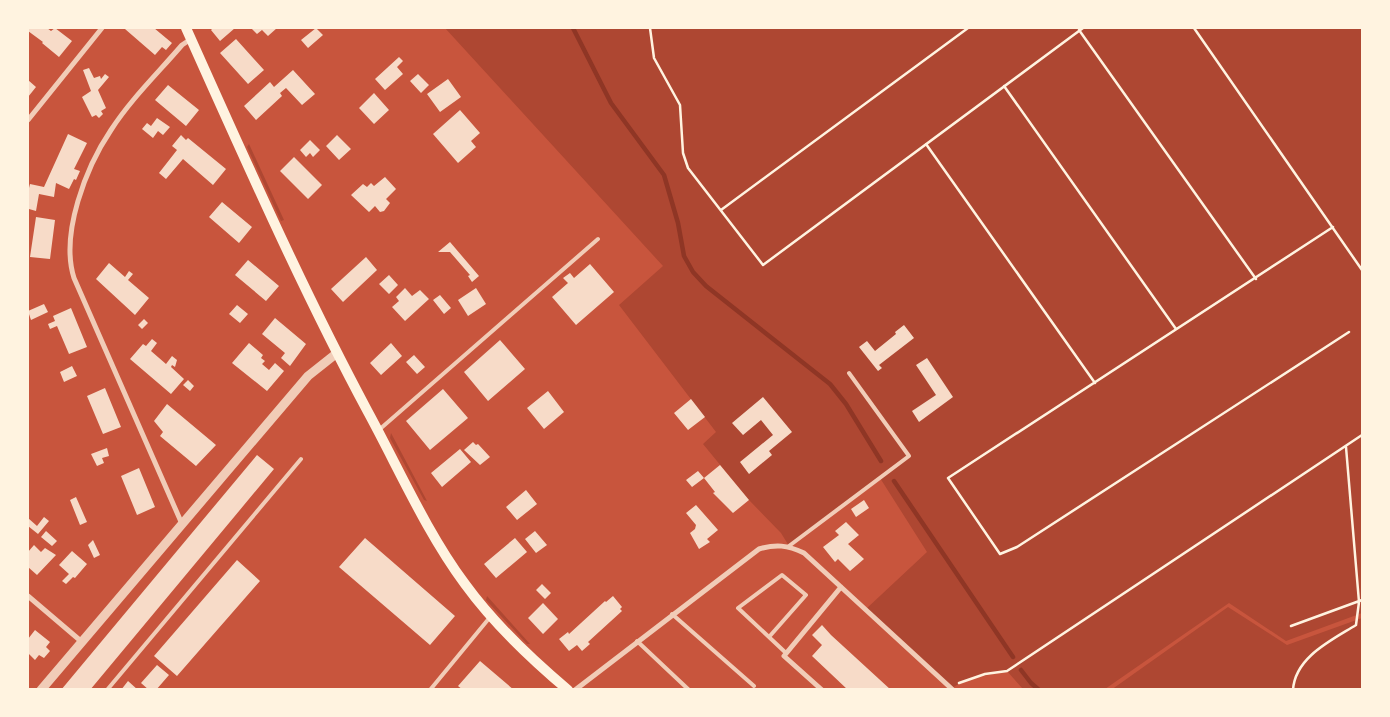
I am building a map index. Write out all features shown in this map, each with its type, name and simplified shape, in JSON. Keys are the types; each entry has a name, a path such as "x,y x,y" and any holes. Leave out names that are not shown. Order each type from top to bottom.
{"main road":[{"path":"186,28 298,274 337,353 456,571 491,616 529,656 568,690"}],"street":[{"path":"28,120 102,28"},
{"path":"182,525 74,278 69,251 76,208 92,165 110,131 182,45 191,39"},
{"path":"41,690 308,376 337,353"},
{"path":"575,690 759,549 774,544 789,546 804,553 952,689"},
{"path":"822,690 784,656 841,587"},
{"path":"28,596 82,642"}],"lane":[{"path":"378,431 598,239"},
{"path":"789,546 909,456 849,372"},
{"path":"108,690 301,459"},
{"path":"769,636 806,595 782,575 738,608 786,652"},
{"path":"672,614 754,686"},
{"path":"430,690 491,616"},
{"path":"637,641 689,690"}],"path":[{"path":"650,28 654,58 680,105 683,153 686,162 763,265 1083,28"},
{"path":"721,210 968,28"},
{"path":"1194,28 1362,270"},
{"path":"1079,30 1256,279"},
{"path":"1004,86 1176,330"},
{"path":"926,144 1095,383"},
{"path":"1333,228 948,478 1000,554 1024,543 1349,332"},
{"path":"952,689 965,680 1007,670 1362,435"},
{"path":"1293,690 1294,680 1306,660 1321,646 1356,625 1358,602 1346,446"},
{"path":"1291,626 1362,600"}],"shaded area":[{"path":"445,28 1362,28 1362,613 1286,641 1229,603 1105,689 1023,689 1007,671 965,680 952,688 866,609 927,552 880,478 789,546 781,533 749,500 703,444 716,432 619,305 663,266"},
{"path":"249,144 284,220 281,221 247,147"},
{"path":"391,433 427,501 424,500 390,438"},
{"path":"487,596 530,644 527,644 486,600"},
{"path":"1228,607 1287,645 1362,618 1362,689 1111,690"}],"building":[{"path":"28,28 47,28 51,31 55,28 72,41 59,57 28,31"},
{"path":"126,28 154,28 172,43 166,50 162,47 155,55"},
{"path":"213,28 235,28 220,41 211,30"},
{"path":"251,28 277,28 268,36 262,30 257,34"},
{"path":"316,28 323,35 308,48 301,40"},
{"path":"236,39 264,70 248,84 220,53"},
{"path":"399,57 403,61 397,67 403,74 385,90 375,79"},
{"path":"89,68 94,78 100,76 101,79 105,74 109,77 98,90 106,108 101,111 103,114 99,118 96,115 92,117 82,97 91,91 83,70"},
{"path":"293,70 315,94 302,105 286,88 280,93 282,96 256,120 244,106 270,82 274,87"},
{"path":"418,74 429,85 421,93 410,81"},
{"path":"448,79 461,97 440,112 427,94"},
{"path":"28,80 36,87 28,97"},
{"path":"168,85 199,110 186,126 155,100"},
{"path":"374,93 389,110 374,124 359,108"},
{"path":"460,110 480,133 471,141 476,147 458,163 433,134"},
{"path":"157,118 170,127 163,135 158,131 153,138 142,129 147,123 151,126"},
{"path":"68,134 87,143 74,169 80,171 76,180 74,179 69,189 56,183 54,197 39,194 36,211 29,209 28,192 30,184 44,187"},
{"path":"181,135 186,140 188,138 226,169 213,185 183,159 166,179 159,173 177,150 172,146"},
{"path":"337,135 351,149 339,160 326,146"},
{"path":"310,140 320,150 313,157 310,153 306,157 300,150"},
{"path":"294,157 322,185 308,199 280,171"},
{"path":"385,177 396,189 386,199 390,203 384,211 380,212 375,206 369,212 351,195 363,184 367,187 371,183 374,186"},
{"path":"222,202 252,227 239,243 209,217"},
{"path":"36,217 55,220 50,259 30,257"},
{"path":"450,242 479,276 472,282 468,276 470,275 450,252 438,252"},
{"path":"366,257 377,270 343,302 331,289"},
{"path":"248,260 279,286 266,301 235,275"},
{"path":"109,263 125,277 129,271 133,274 128,280 149,298 135,315 96,279"},
{"path":"590,264 614,292 576,325 552,297 568,283 563,278 570,273 574,278"},
{"path":"389,275 398,285 389,294 379,284"},
{"path":"405,288 412,296 420,290 429,299 405,321 392,307 399,301 396,297"},
{"path":"476,288 486,304 468,316 458,300"},
{"path":"440,295 451,308 444,314 433,300"},
{"path":"44,304 48,312 31,320 28,311"},
{"path":"237,305 248,314 240,323 229,314"},
{"path":"71,308 87,347 69,354 57,326 50,329 48,324 55,321 53,316"},
{"path":"275,318 306,344 290,366 281,358 285,353 262,334"},
{"path":"144,319 148,323 142,329 138,325"},
{"path":"904,325 914,338 879,365 882,368 878,371 859,347 867,341 875,351"},
{"path":"152,339 157,343 151,351 166,364 172,356 177,360 175,367 172,365 171,367 184,379 171,394 130,359 143,344 146,346"},
{"path":"500,340 525,369 488,401 464,372"},
{"path":"249,343 263,355 261,358 265,361 262,364 269,370 275,363 284,371 267,391 232,363"},
{"path":"391,343 402,356 381,375 370,363"},
{"path":"414,355 425,367 417,374 406,362"},
{"path":"927,358 953,397 919,422 912,411 936,395 916,365"},
{"path":"72,366 77,376 64,382 60,372"},
{"path":"188,380 194,386 190,391 183,385"},
{"path":"105,388 121,427 103,434 87,396"},
{"path":"443,389 468,418 430,450 406,421"},
{"path":"548,391 564,412 544,429 527,408"},
{"path":"763,397 792,432 769,451 772,455 749,474 740,462 773,435 761,420 743,435 732,423"},
{"path":"691,399 705,417 688,430 674,413"},
{"path":"167,404 216,445 196,466 160,436 163,432 154,421"},
{"path":"473,442 476,445 478,444 490,457 480,465 464,450"},
{"path":"107,448 109,456 102,458 104,463 97,466 91,454"},
{"path":"460,449 471,462 442,487 431,473"},
{"path":"257,455 274,469 90,690 61,690"},
{"path":"720,465 749,500 733,513 713,493 715,492 704,478"},
{"path":"139,468 155,507 137,515 121,476"},
{"path":"698,471 704,478 692,487 686,480"},
{"path":"526,490 537,504 517,520 506,507"},
{"path":"76,497 87,522 80,525 70,500"},
{"path":"864,500 869,508 856,517 851,509"},
{"path":"696,505 718,530 707,539 710,542 699,549 690,533 695,529 696,525 686,513"},
{"path":"44,517 49,521 38,534 28,526 28,518 37,526"},
{"path":"846,522 859,535 848,544 864,559 850,571 838,559 835,562 823,547 839,535 835,531"},
{"path":"46,531 57,541 52,546 41,537"},
{"path":"535,531 547,545 536,553 525,539"},
{"path":"365,538 455,616 430,645 339,567"},
{"path":"515,538 527,552 496,578 484,564"},
{"path":"93,540 100,555 94,558 88,545"},
{"path":"34,545 41,552 45,548 56,555 37,575 28,567 28,552"},
{"path":"72,551 87,564 75,578 73,577 66,584 62,581 69,574 59,565"},
{"path":"237,560 260,581 177,676 154,656"},
{"path":"542,584 551,593 545,599 536,590"},
{"path":"613,596 622,607 620,609 622,611 588,642 590,644 582,651 577,645 569,651 559,639 568,632 569,634"},
{"path":"543,603 558,619 543,634 528,618"},
{"path":"822,625 891,690 848,690 812,656 822,645 812,635"},
{"path":"35,630 50,642 46,647 50,651 44,658 39,655 35,660 28,653 28,639"},
{"path":"480,661 514,690 463,690 458,686"},
{"path":"157,665 169,675 156,690 149,690 141,683"},
{"path":"128,681 138,690 121,690"}],"waterway":[{"path":"573,28 611,103 664,175 678,223 684,256 693,272 706,286 830,384 846,404 881,461"},
{"path":"894,481 1013,657"},
{"path":"1021,670 1039,690"}]}
